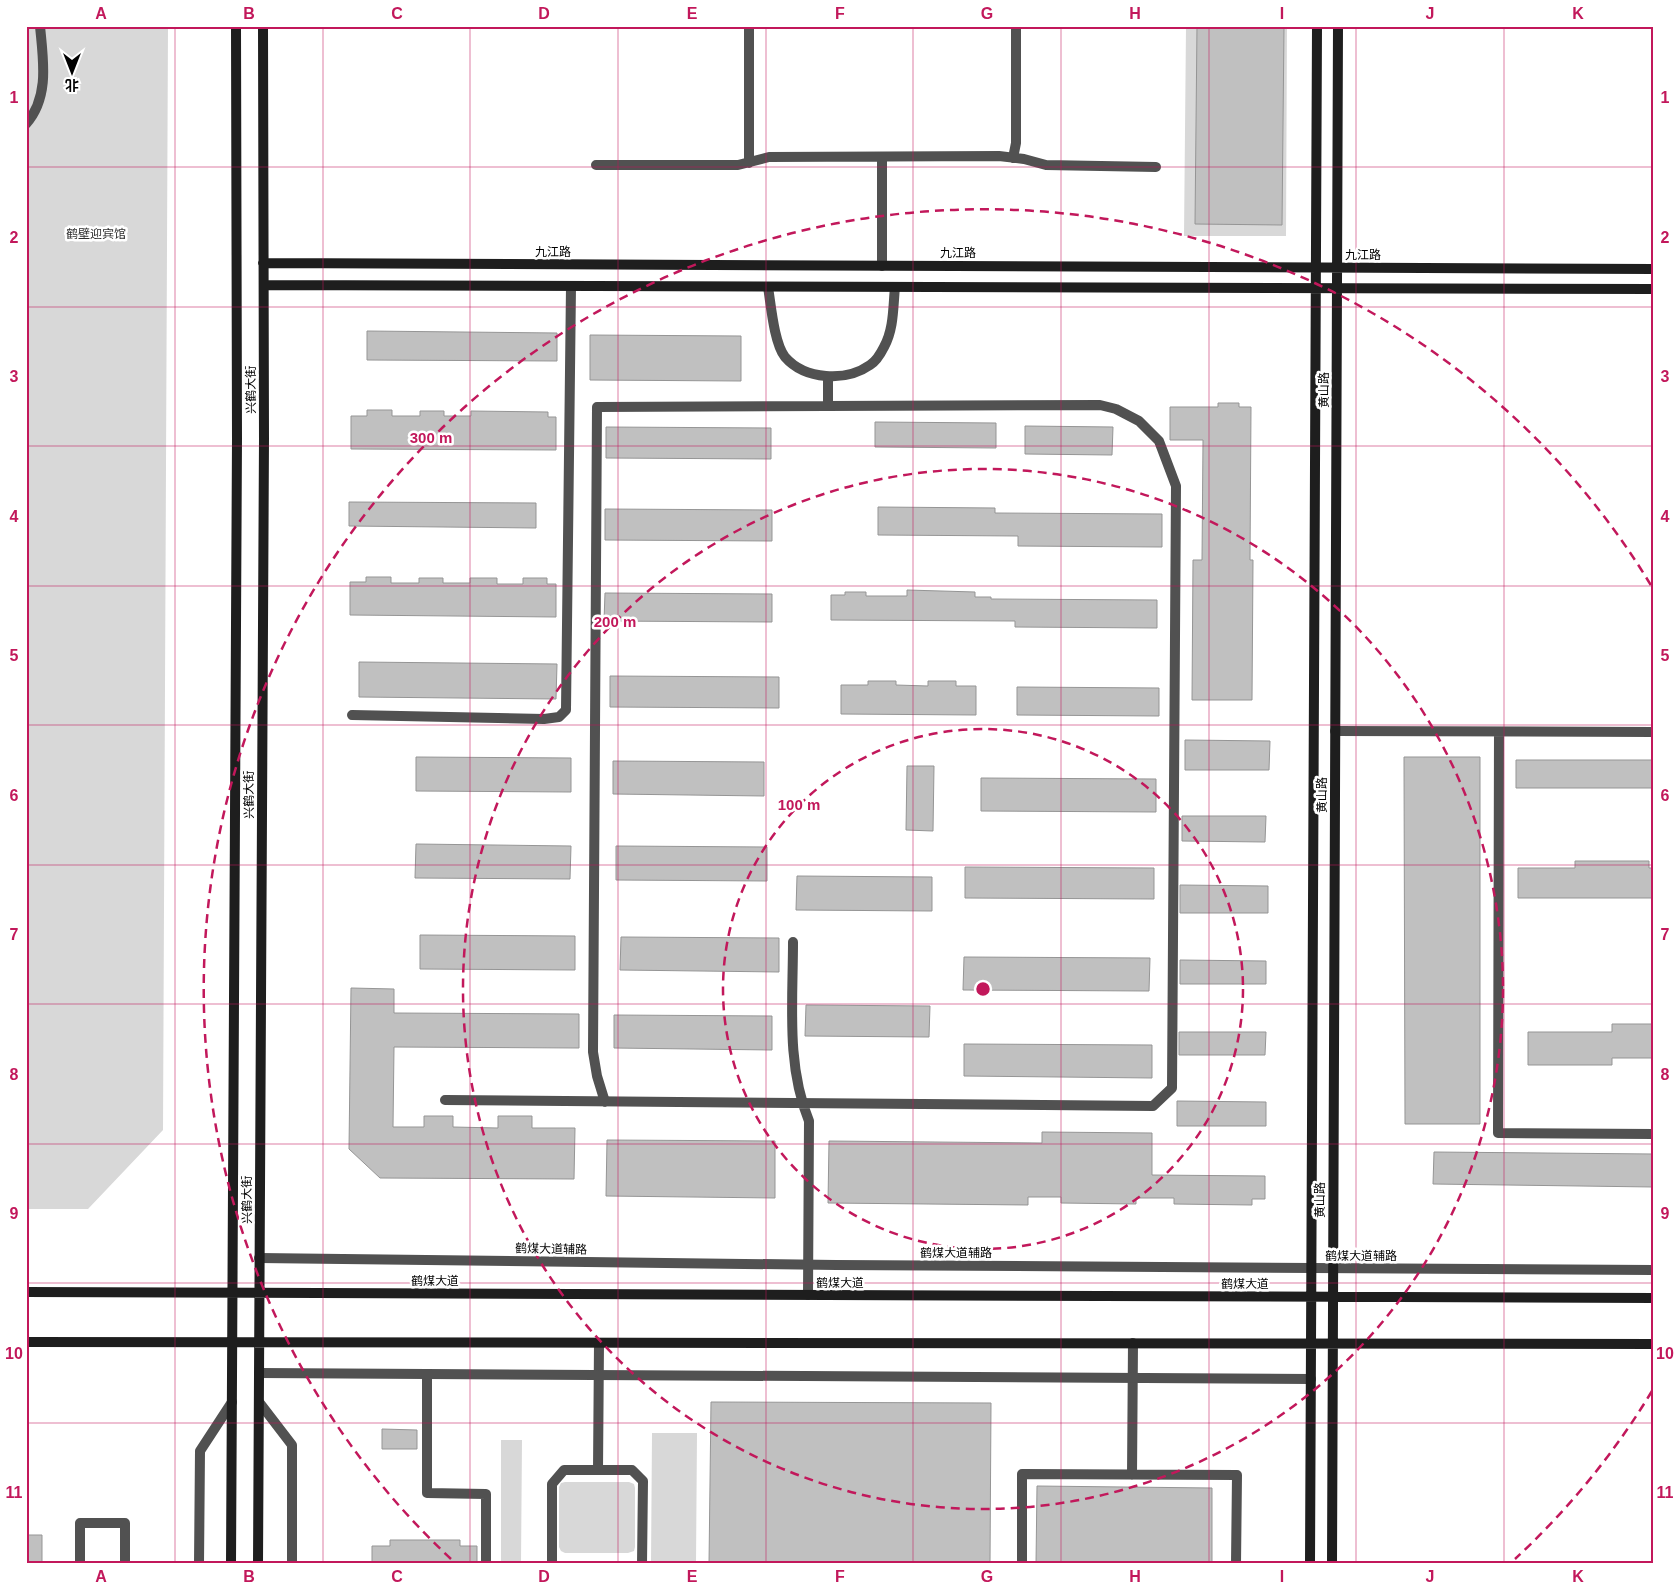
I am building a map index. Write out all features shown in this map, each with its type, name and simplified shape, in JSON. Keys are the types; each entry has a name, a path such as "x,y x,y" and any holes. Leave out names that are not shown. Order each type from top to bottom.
{"main road":[{"name":"兴鹤大街","path":"231,1564 237,448 236,26"},
{"name":"兴鹤大街","path":"258,1564 264,286 263,26"},
{"name":"黄山路","path":"1310,1564 1317,26"},
{"name":"黄山路","path":"1332,1564 1338,26"},
{"name":"九江路","path":"263,263 1653,269"},
{"path":"264,286 1653,289"},
{"name":"鹤煤大道","path":"26,1292 1653,1298"},
{"path":"26,1342 1653,1344"}],"street":[{"path":"26,124 34,115 44,75 40,26"},
{"path":"749,26 749,163"},
{"path":"1013,158 1016,143 1016,26"},
{"path":"596,165 738,166 769,157 999,156 1024,158 1046,166 1156,168"},
{"path":"882,157 882,266"},
{"path":"352,715 544,719 559,717 566,710 571,286"},
{"path":"768,287 775,332 785,357 805,373 828,377 850,374 871,365 884,347 892,325 895,287"},
{"path":"828,377 828,406"},
{"path":"445,1100 605,1102 1153,1106 1172,1088 1176,486 1159,441 1139,421 1116,409 1100,405 597,407 593,1052 597,1076 605,1102"},
{"path":"1335,731 1653,732"},
{"path":"1499,732 1498,1133 1653,1134"},
{"path":"793,942 792,1050 802,1103 809,1121 808,1295"},
{"name":"鹤煤大道辅路","path":"259,1258 1311,1269 1653,1270"},
{"path":"598,1470 599,1343"},
{"path":"1132,1475 1133,1343"},
{"path":"259,1373 1310,1379"},
{"path":"427,1374 427,1493 486,1494 486,1564"},
{"path":"200,1564 200,1451 232,1402"},
{"path":"259,1402 292,1445 292,1564"},
{"path":"552,1564 552,1484 564,1470 632,1470 643,1481 642,1564"},
{"path":"1022,1564 1022,1474 1237,1476 1236,1564"},
{"path":"80,1564 80,1523 125,1523 125,1564"}],"green space":[{"name":"鹤壁迎宾馆","path":"26,26 168,26 163,1130 88,1209 26,1209"},
{"path":"1186,26 1287,26 1286,236 1184,236"},
{"path":"652,1433 697,1433 696,1564 651,1564"},
{"path":"501,1440 522,1440 521,1564 501,1564"},
{"path":"629,1482 634,1484 634,1551 628,1553 565,1553 561,1551 559,1547 559,1487 561,1483"}],"building":[{"path":"1197,26 1284,26 1282,225 1195,224"},
{"path":"367,331 557,333 557,361 367,360"},
{"path":"590,335 741,336 741,381 590,380"},
{"path":"1218,403 1239,403 1239,407 1251,407 1250,560 1253,560 1252,700 1192,700 1193,560 1202,560 1203,440 1170,440 1170,407 1218,407"},
{"path":"367,410 392,410 392,416 420,416 420,411 444,411 444,416 471,416 471,411 548,412 548,417 556,417 556,450 351,449 351,416 367,416"},
{"path":"875,422 996,423 996,448 875,447"},
{"path":"1025,426 1113,427 1112,455 1025,454"},
{"path":"606,427 771,428 771,459 606,458"},
{"path":"349,502 536,503 536,528 349,526"},
{"path":"878,507 995,508 995,513 1162,514 1162,547 1018,546 1018,536 878,535"},
{"path":"605,509 772,510 772,541 605,540"},
{"path":"366,577 391,577 391,583 419,583 419,578 443,578 443,583 470,583 470,578 497,578 497,584 523,584 523,578 547,578 547,584 556,584 556,617 350,615 350,582 366,582"},
{"path":"907,590 975,592 975,597 991,597 991,599 1157,600 1157,628 1015,627 1015,621 831,620 831,595 845,595 845,592 866,592 866,596 907,596"},
{"path":"605,593 772,594 772,622 604,621"},
{"path":"359,662 557,664 556,699 359,697"},
{"path":"610,676 779,677 779,708 610,707"},
{"path":"868,681 896,681 896,685 928,686 928,681 956,681 956,686 976,686 976,715 841,714 841,685 868,685"},
{"path":"1017,687 1159,688 1159,716 1017,715"},
{"path":"1185,740 1270,741 1269,770 1185,770"},
{"path":"416,757 571,758 571,792 416,791"},
{"path":"1404,757 1480,757 1480,1124 1405,1124"},
{"path":"1516,760 1653,760 1653,788 1516,788"},
{"path":"613,761 764,762 764,796 613,794"},
{"path":"907,766 934,766 933,831 906,830"},
{"path":"981,778 1156,779 1156,812 981,811"},
{"path":"1182,816 1266,816 1265,842 1182,841"},
{"path":"416,844 571,846 570,879 415,878"},
{"path":"616,846 767,847 767,881 616,880"},
{"path":"1575,861 1649,861 1649,868 1653,868 1653,898 1518,898 1518,868 1575,868"},
{"path":"965,867 1154,868 1154,899 965,898"},
{"path":"797,876 932,877 932,911 796,910"},
{"path":"1180,885 1268,886 1268,913 1180,913"},
{"path":"420,935 575,936 575,970 420,969"},
{"path":"621,937 779,938 779,972 620,970"},
{"path":"964,957 1150,958 1149,991 963,990"},
{"path":"1180,960 1266,961 1266,984 1180,984"},
{"path":"351,988 394,989 394,1013 579,1014 579,1048 394,1047 393,1127 424,1127 424,1116 453,1116 453,1127 498,1128 498,1116 532,1116 532,1128 575,1128 574,1179 380,1178 349,1149"},
{"path":"806,1005 930,1006 929,1037 805,1036"},
{"path":"614,1015 772,1016 772,1050 614,1048"},
{"path":"1612,1024 1653,1024 1653,1058 1612,1058 1612,1065 1528,1065 1528,1032 1612,1032"},
{"path":"1179,1032 1266,1032 1265,1055 1179,1055"},
{"path":"964,1044 1152,1045 1152,1078 964,1076"},
{"path":"1177,1101 1266,1102 1266,1126 1177,1126"},
{"path":"1042,1132 1152,1133 1152,1175 1265,1176 1265,1199 1252,1199 1252,1205 1174,1204 1174,1198 1136,1198 1136,1204 1061,1203 1061,1197 1028,1197 1028,1205 828,1203 829,1141 1042,1143"},
{"path":"607,1140 775,1141 775,1198 606,1196"},
{"path":"1434,1152 1653,1154 1653,1187 1433,1184"},
{"path":"711,1402 991,1403 990,1564 709,1564"},
{"path":"382,1429 417,1430 417,1449 382,1449"},
{"path":"1037,1486 1212,1488 1212,1564 1036,1564"},
{"path":"26,1535 42,1535 42,1564 26,1564"},
{"path":"390,1540 460,1540 460,1546 477,1546 477,1564 372,1564 372,1546 390,1546"}]}
